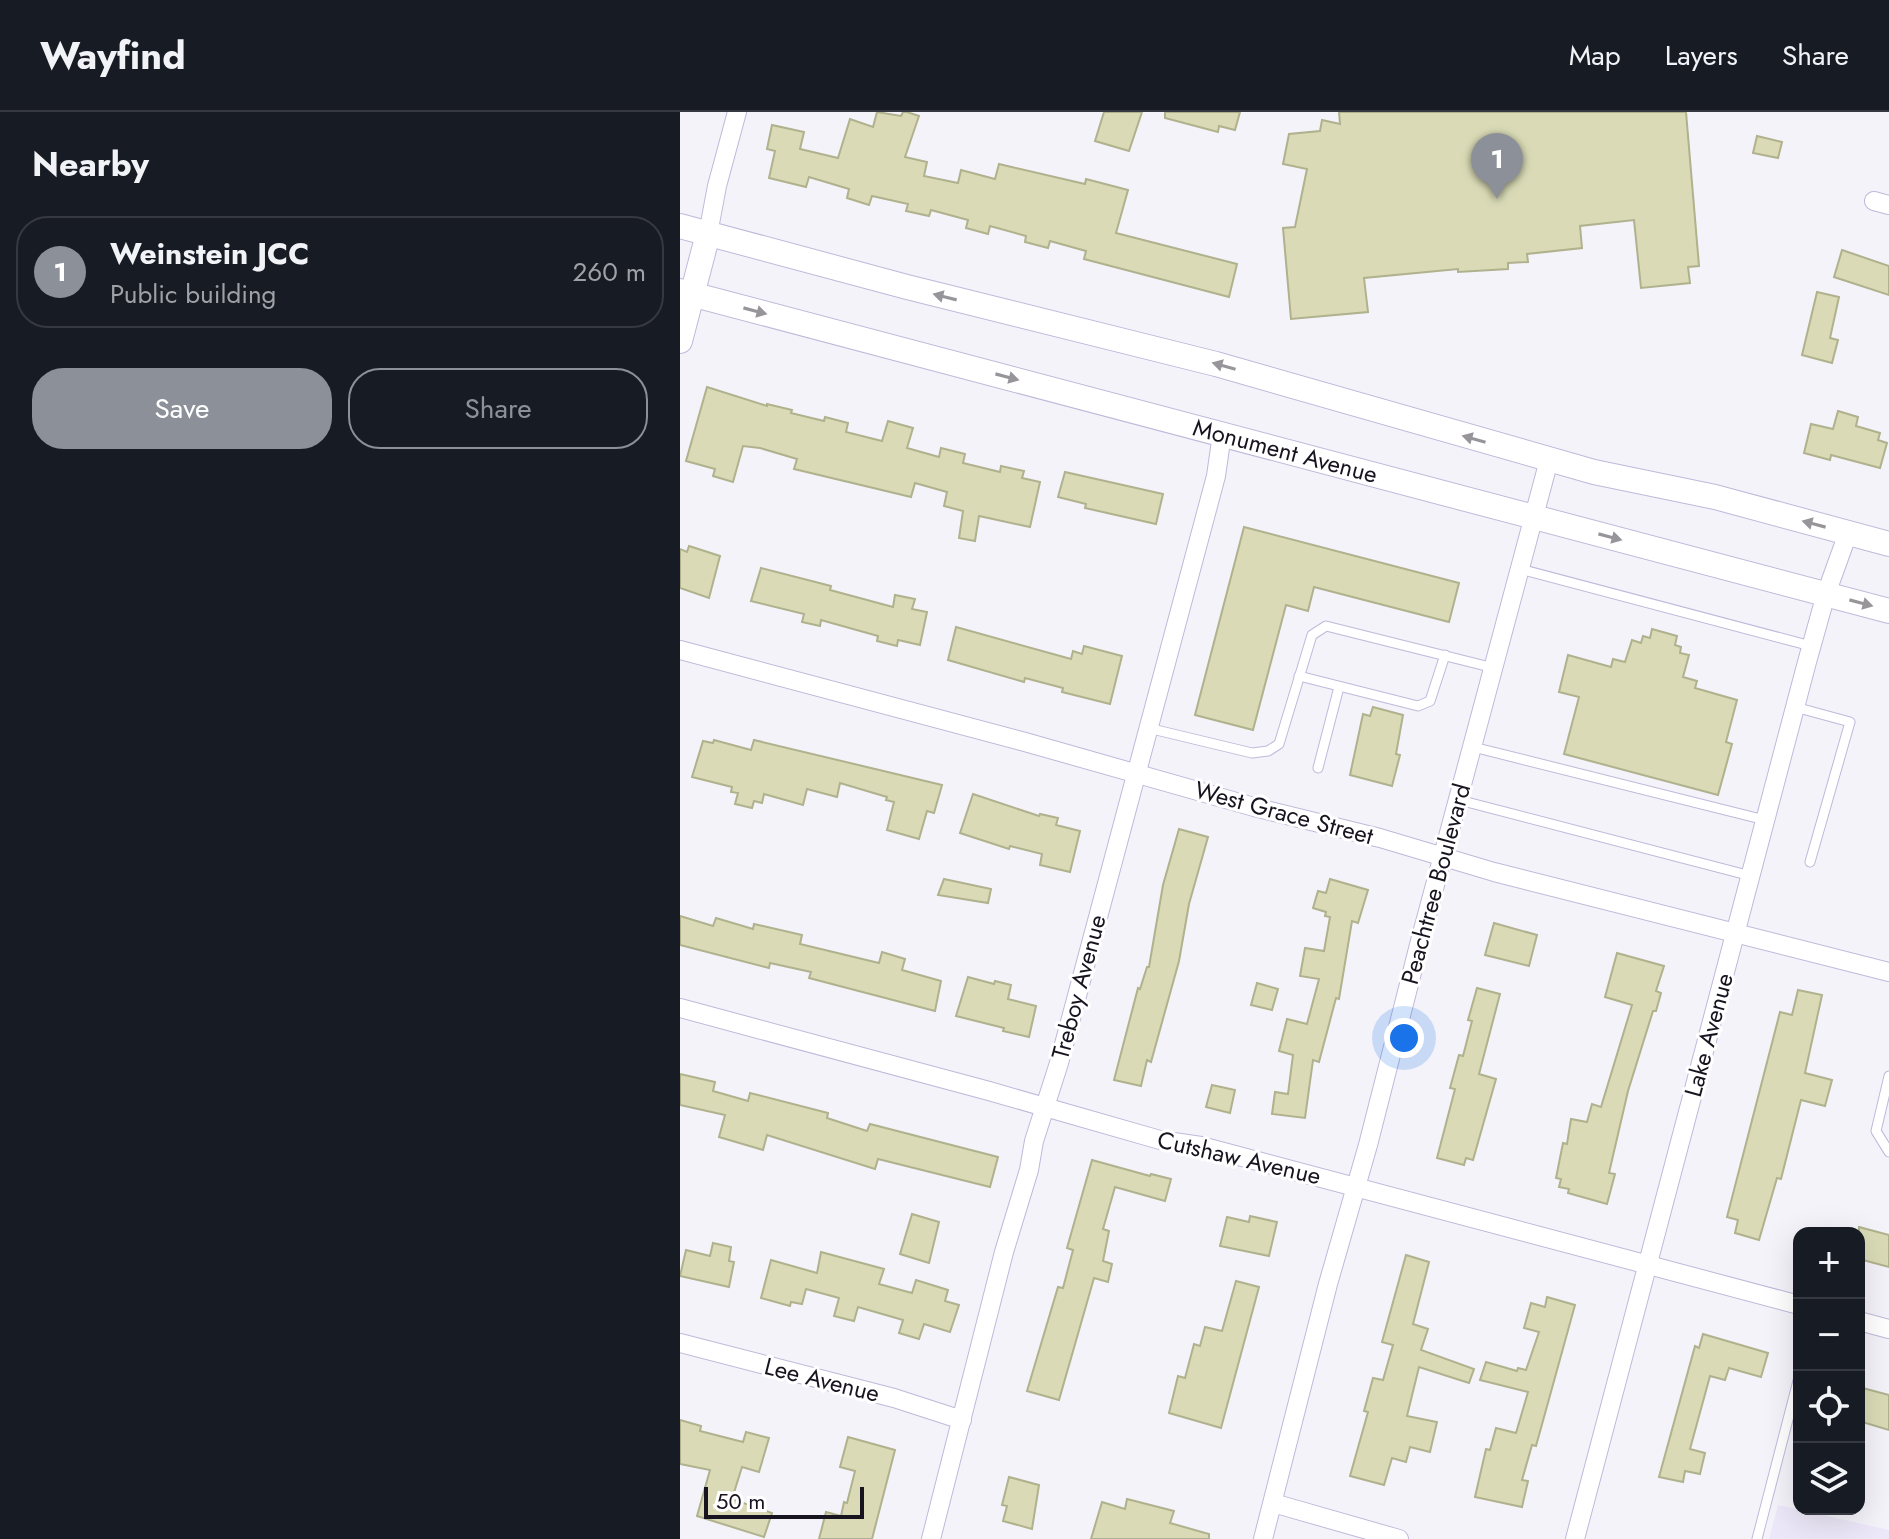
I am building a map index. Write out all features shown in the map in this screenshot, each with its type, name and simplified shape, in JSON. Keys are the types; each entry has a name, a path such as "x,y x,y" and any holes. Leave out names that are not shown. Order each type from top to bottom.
{"street":[{"path":"680,341 686,292 708,234 737,112"},
{"path":"680,226 907,287 1216,364 1549,460 1649,485 1715,497 1889,544"},
{"name":"Monument Avenue","path":"686,292 1889,611"},
{"name":"Treboy Avenue","path":"931,1539 1004,1252 1059,1063 1216,476 1222,434"},
{"name":"Peachtree Boulevard","path":"1263,1539 1314,1336 1549,460"},
{"name":"Lake Avenue","path":"1575,1539 1811,646 1848,533"},
{"name":"West Grace Street","path":"680,650 1443,857 1889,972"},
{"name":"Cutshaw Avenue","path":"680,1008 1160,1140 1201,1146 1793,1303"},
{"path":"1865,1323 1889,1329"},
{"name":"Lee Avenue","path":"680,1343 882,1395 962,1420"},
{"path":"1273,1503 1399,1539"}],"lane":[{"path":"1520,569 1811,646"},
{"path":"1148,728 1252,753 1268,751 1279,744 1312,635 1326,626 1494,668"},
{"path":"1299,676 1418,706 1430,701 1445,655"},
{"path":"1318,768 1339,687"},
{"path":"1795,707 1850,722 1810,862"},
{"path":"1473,747 1765,820"},
{"path":"1459,800 1751,876"},
{"path":"1889,1076 1876,1131 1889,1152"},
{"path":"1757,1539 1793,1400"}],"shaded area":[{"path":"1778,1505 1793,1508 1793,1515 1822,1515 1889,1530 1889,1539 1769,1539"}],"building":[{"path":"877,112 901,116 907,112 919,116 905,157 927,162 924,176 958,183 961,170 995,179 999,164 1085,184 1086,179 1128,190 1116,233 1237,264 1229,297 1084,259 1086,251 1050,241 1048,248 1025,242 1026,236 990,226 988,234 966,228 968,220 931,210 929,216 906,211 908,204 872,196 869,205 847,198 849,189 809,177 806,187 769,178 775,151 767,149 772,125 804,132 800,149 838,158 850,119 873,127"},
{"path":"1104,112 1142,112 1129,151 1095,141"},
{"path":"1165,112 1240,112 1235,130 1219,126 1218,132 1165,118"},
{"path":"1339,112 1686,112 1699,266 1688,267 1690,283 1641,288 1634,220 1580,226 1582,248 1527,254 1528,262 1508,263 1508,269 1458,272 1458,269 1364,278 1368,312 1291,319 1283,228 1295,227 1307,169 1283,164 1289,134 1320,131 1322,120 1340,124"},
{"path":"1757,136 1782,142 1778,158 1753,153"},
{"path":"1842,250 1889,266 1889,295 1834,277"},
{"path":"1817,292 1839,297 1830,338 1838,340 1832,363 1802,355"},
{"path":"707,387 767,406 792,410 791,413 848,423 846,432 882,441 888,421 913,428 907,448 939,457 941,448 965,454 963,463 1000,472 1001,466 1024,471 1022,478 1040,482 1030,527 979,516 975,541 959,538 963,511 944,506 947,492 915,483 911,497 794,469 797,459 760,448 743,446 733,482 713,476 715,469 686,461"},
{"path":"1838,411 1858,417 1856,426 1880,433 1878,440 1887,443 1880,468 1831,455 1830,460 1804,453 1811,424 1833,429"},
{"path":"1065,472 1163,494 1156,524 1085,508 1086,504 1058,497"},
{"path":"1244,527 1459,583 1449,622 1314,587 1308,611 1286,605 1253,730 1195,715"},
{"path":"689,546 720,556 709,598 680,588 680,549 687,552"},
{"path":"761,568 831,586 830,590 893,607 895,595 915,599 912,609 927,612 920,645 898,640 897,646 877,641 878,636 821,620 820,626 802,622 804,614 751,601"},
{"path":"956,627 1071,659 1073,651 1082,654 1084,646 1122,656 1110,704 1062,692 1063,688 1025,678 1024,682 948,660"},
{"path":"1652,629 1677,636 1675,645 1681,647 1680,653 1689,655 1683,677 1697,681 1695,688 1737,700 1726,742 1732,744 1718,795 1564,754 1579,697 1559,692 1568,655 1611,667 1613,659 1625,662 1632,640 1641,643 1643,636 1650,638"},
{"path":"1373,707 1403,715 1396,754 1400,755 1392,786 1350,775 1363,714 1370,716"},
{"path":"714,740 751,750 754,740 942,785 934,813 927,811 919,839 887,830 894,802 886,800 887,797 840,783 837,797 807,789 803,805 764,794 762,803 754,801 752,808 735,804 738,793 731,792 732,787 692,777 703,741 713,743"},
{"path":"973,794 1039,816 1058,818 1056,825 1080,831 1070,872 1040,865 1042,854 1010,846 1009,849 960,833"},
{"path":"1179,829 1208,837 1189,904 1179,961 1151,1062 1147,1060 1141,1086 1114,1080 1138,988 1149,967 1163,885"},
{"path":"944,879 991,889 988,903 938,895"},
{"path":"1330,879 1368,890 1358,923 1352,921 1339,999 1336,998 1319,1062 1313,1060 1305,1118 1272,1114 1275,1092 1288,1094 1293,1055 1279,1051 1287,1019 1307,1024 1319,979 1300,976 1305,948 1324,951 1330,917 1325,916 1326,912 1313,908 1318,891 1326,893"},
{"path":"680,916 713,926 716,918 753,929 754,924 802,935 800,944 879,963 882,952 905,959 902,970 941,981 935,1011 809,978 811,972 770,963 769,968 680,945"},
{"path":"1494,923 1537,935 1529,966 1485,955"},
{"path":"1617,953 1664,966 1656,991 1661,993 1656,1011 1653,1011 1628,1091 1609,1173 1615,1174 1607,1204 1568,1193 1569,1189 1559,1187 1561,1179 1556,1178 1571,1119 1587,1122 1592,1104 1601,1107 1632,1005 1605,997"},
{"path":"968,977 1011,985 1008,999 1036,1006 1029,1037 956,1016"},
{"path":"1257,983 1278,989 1272,1010 1251,1005"},
{"path":"1477,988 1500,994 1479,1074 1496,1079 1473,1160 1466,1158 1464,1165 1437,1158 1455,1089 1450,1088 1459,1055 1463,1056"},
{"path":"1798,990 1822,995 1805,1073 1832,1080 1825,1106 1801,1100 1781,1179 1777,1178 1759,1240 1735,1233 1738,1220 1727,1217 1780,1012 1792,1015"},
{"path":"680,1074 715,1082 713,1091 748,1101 750,1093 828,1113 827,1118 867,1131 870,1124 998,1157 990,1187 878,1159 875,1169 767,1135 763,1150 719,1137 725,1115 680,1105"},
{"path":"1212,1085 1235,1090 1230,1113 1206,1107"},
{"path":"1092,1160 1171,1179 1165,1201 1115,1187 1103,1229 1109,1231 1103,1261 1112,1264 1108,1282 1094,1278 1059,1400 1027,1391 1058,1287 1063,1288 1073,1250 1067,1248"},
{"path":"912,1214 939,1222 929,1263 900,1254"},
{"path":"1250,1216 1277,1222 1269,1256 1220,1246 1227,1217 1249,1222"},
{"path":"1865,1229 1889,1235 1889,1267 1865,1261"},
{"path":"713,1243 731,1247 729,1261 734,1262 729,1287 680,1276 686,1250 710,1256"},
{"path":"821,1252 884,1269 879,1284 912,1293 916,1280 948,1290 945,1301 959,1305 950,1332 924,1324 919,1339 899,1333 903,1320 858,1307 854,1321 834,1316 839,1298 806,1289 802,1304 791,1302 790,1306 761,1298 771,1260 817,1273"},
{"path":"1406,1255 1429,1262 1413,1324 1428,1329 1421,1350 1474,1369 1469,1383 1419,1367 1407,1416 1437,1422 1430,1452 1410,1447 1406,1462 1392,1458 1384,1485 1350,1476 1368,1412 1364,1411 1373,1378 1383,1380 1393,1345 1382,1342"},
{"path":"1236,1281 1259,1287 1221,1428 1169,1413 1178,1376 1185,1378 1194,1344 1200,1346 1205,1327 1222,1331"},
{"path":"1547,1297 1575,1305 1536,1446 1532,1445 1522,1480 1528,1481 1522,1507 1475,1497 1486,1449 1490,1450 1496,1428 1516,1433 1528,1392 1480,1380 1486,1362 1517,1371 1518,1368 1526,1370 1539,1332 1524,1328 1531,1303 1545,1307"},
{"path":"1703,1334 1768,1353 1761,1377 1729,1368 1725,1380 1710,1376 1690,1449 1705,1453 1700,1474 1685,1471 1683,1482 1659,1477 1695,1346 1699,1348"},
{"path":"1865,1389 1889,1395 1889,1430 1865,1423"},
{"path":"680,1420 701,1426 700,1431 743,1442 746,1432 769,1438 759,1472 742,1467 732,1499 772,1513 764,1537 697,1516 710,1470 680,1464"},
{"path":"848,1437 895,1450 872,1539 819,1539 826,1512 841,1516 844,1502 847,1503 855,1471 840,1467"},
{"path":"1009,1477 1039,1485 1032,1529 1003,1521 1007,1506 1002,1505"},
{"path":"1127,1499 1174,1511 1170,1523 1209,1534 1209,1539 1091,1539 1102,1502 1125,1509"}],"place":[{"name":"Weinstein JCC","path":"1497,199"}]}
